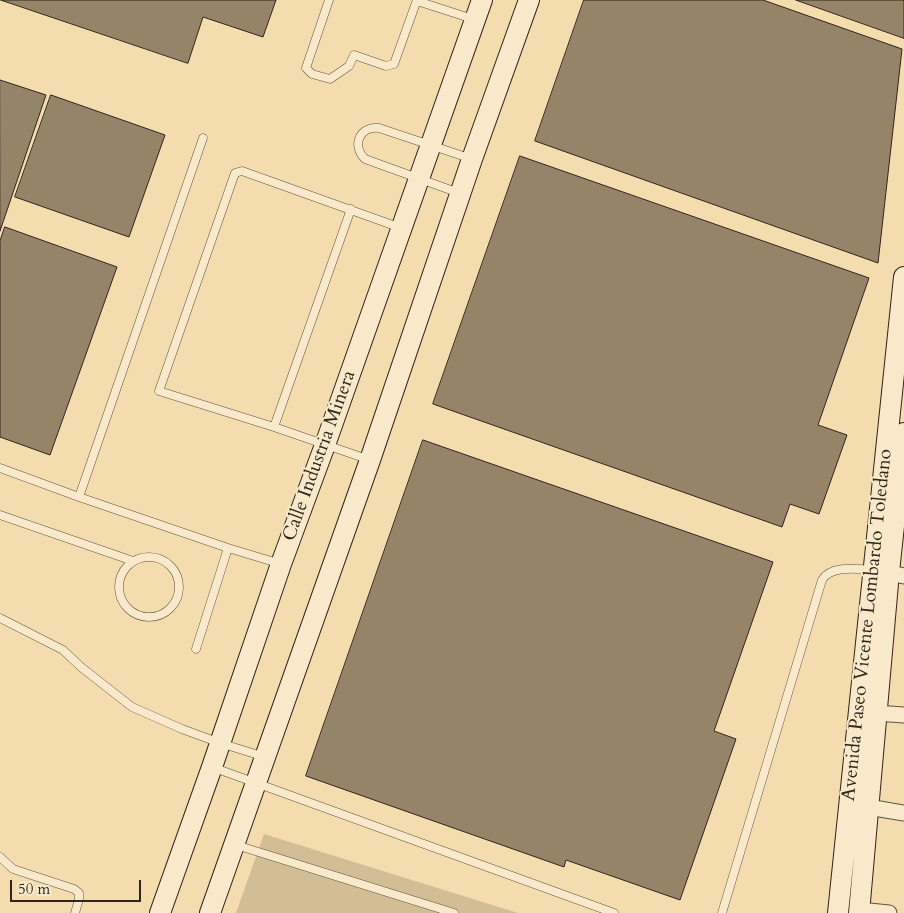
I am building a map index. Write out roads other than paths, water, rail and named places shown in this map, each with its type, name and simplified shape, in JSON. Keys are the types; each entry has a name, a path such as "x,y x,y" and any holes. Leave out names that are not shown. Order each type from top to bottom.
{"main road":[{"name":"Calle Industria Minera","path":"160,913 281,564 326,445 482,0"},
{"path":"210,913 370,460 460,193 529,0"},
{"name":"Avenida Paseo Vicente Lombardo Toledano","path":"838,913 889,573 904,277"},
{"name":"Avenida Paseo Vicente Lombardo Toledano","path":"859,911 889,573 904,432"}],"street":[{"path":"876,713 904,715"},
{"path":"868,807 904,813"},
{"path":"859,911 889,913"}],"lane":[{"path":"329,0 306,68 312,74 330,79 348,68 354,55 386,66 394,64 417,0 475,20"},
{"path":"460,193 365,159 358,150 358,140 364,131 374,128 472,160"},
{"path":"79,497 203,138"},
{"path":"370,460 274,427 159,391 235,173 242,171 401,228"},
{"path":"274,427 351,209"},
{"path":"0,468 228,548 281,564"},
{"path":"0,515 133,561 142,557 152,556 162,559 170,564 176,572 179,592 176,602 161,615 152,617 142,616 133,612 121,596 120,580 126,568 133,561"},
{"path":"196,649 228,548"},
{"path":"722,913 822,580 825,575 833,571 852,569 889,573"},
{"path":"0,618 63,650 81,667 132,707 182,729 265,757"},
{"path":"212,767 614,913"},
{"path":"234,844 454,913"},
{"path":"0,857 12,868 74,889 79,893 75,913"}]}
